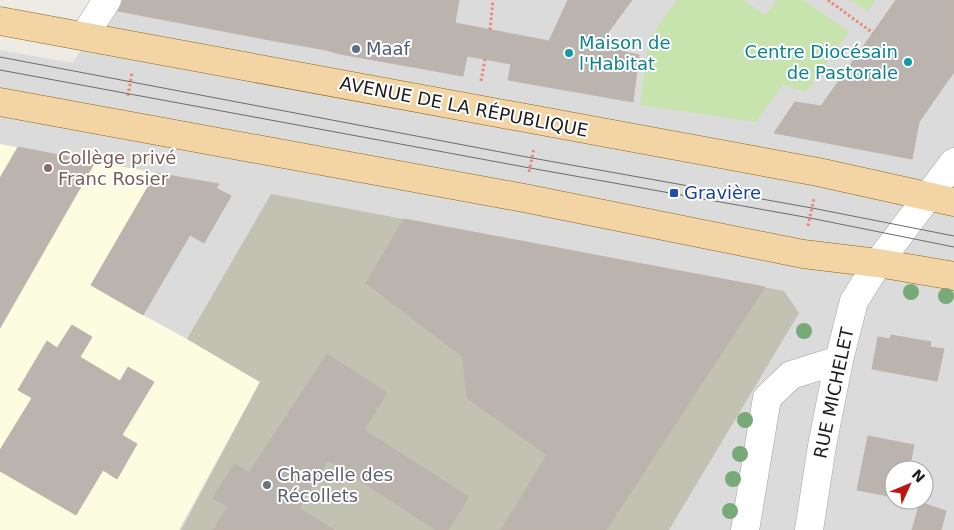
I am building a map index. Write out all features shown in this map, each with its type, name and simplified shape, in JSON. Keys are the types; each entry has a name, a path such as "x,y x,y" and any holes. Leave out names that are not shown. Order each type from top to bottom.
{"main road":[{"name":"AVENUE DE LA RÉPUBLIQUE","path":"0,21 818,172 954,202"},
{"path":"0,102 524,198 804,254 878,263 954,276"}],"street":[{"path":"84,36 106,0"},
{"path":"878,263 954,162"},
{"name":"RUE MICHELET","path":"809,530 822,446 839,360 854,301 878,263"},
{"path":"745,530 767,398 791,375 839,360"}],"path":[{"path":"490,30 493,0"},
{"path":"828,0 873,33"},
{"path":"124,124 137,46"},
{"path":"524,198 539,121"},
{"path":"804,254 818,172"}],"shaded area":[{"path":"111,0 954,0 954,530 0,530 0,50 73,63"},
{"path":"0,144 156,173 91,285 260,382 179,530 0,530"},
{"path":"271,194 784,291 799,313 669,530 181,530 260,382 187,339"}],"green space":[{"path":"677,0 744,0 765,15 777,0 804,0 849,32 806,92 783,84 756,122 640,105 649,39"},
{"path":"851,0 876,0 867,12"}],"building":[{"path":"123,0 459,0 455,23 549,41 568,0 632,0 598,46 639,55 633,102 508,80 511,64 467,56 463,76 118,11"},
{"name":"Centre Diocésain de Pastorale","path":"896,0 954,0 954,72 919,122 912,159 774,133 795,102 821,106"},
{"path":"18,147 95,162 0,328 0,178"},
{"path":"156,173 219,184 216,188 231,196 204,243 190,235 143,315 91,285"},
{"path":"404,219 765,287 606,530 501,530 547,455 467,398 463,357 366,283"},
{"path":"72,325 92,337 80,357 120,381 128,367 154,382 122,435 137,444 117,479 103,470 76,515 0,471 0,450 32,398 18,390 47,341 57,348"},
{"path":"891,335 931,342 930,347 944,349 937,381 872,369 878,337 890,339"},
{"path":"327,354 387,393 364,430 469,497 448,530 436,530 328,460 299,508 334,530 213,530 228,507 213,498 234,464 249,473"},
{"path":"868,436 914,445 911,460 884,460 884,495 857,490"},
{"path":"934,507 946,511 941,530 912,530 918,510 934,510"}],"tram line":[{"path":"0,57 954,236"},
{"path":"0,70 810,218 954,247"}],"place":[{"name":"Maaf","path":"356,49"},
{"name":"Maison de l'Habitat","path":"569,53"},
{"name":"Centre Diocésain de Pastorale","path":"908,62"},
{"name":"Collège privé Franc Rosier","path":"48,168"},
{"name":"Gravière","path":"674,193"},
{"name":"Chapelle des Récollets","path":"267,485"}]}
